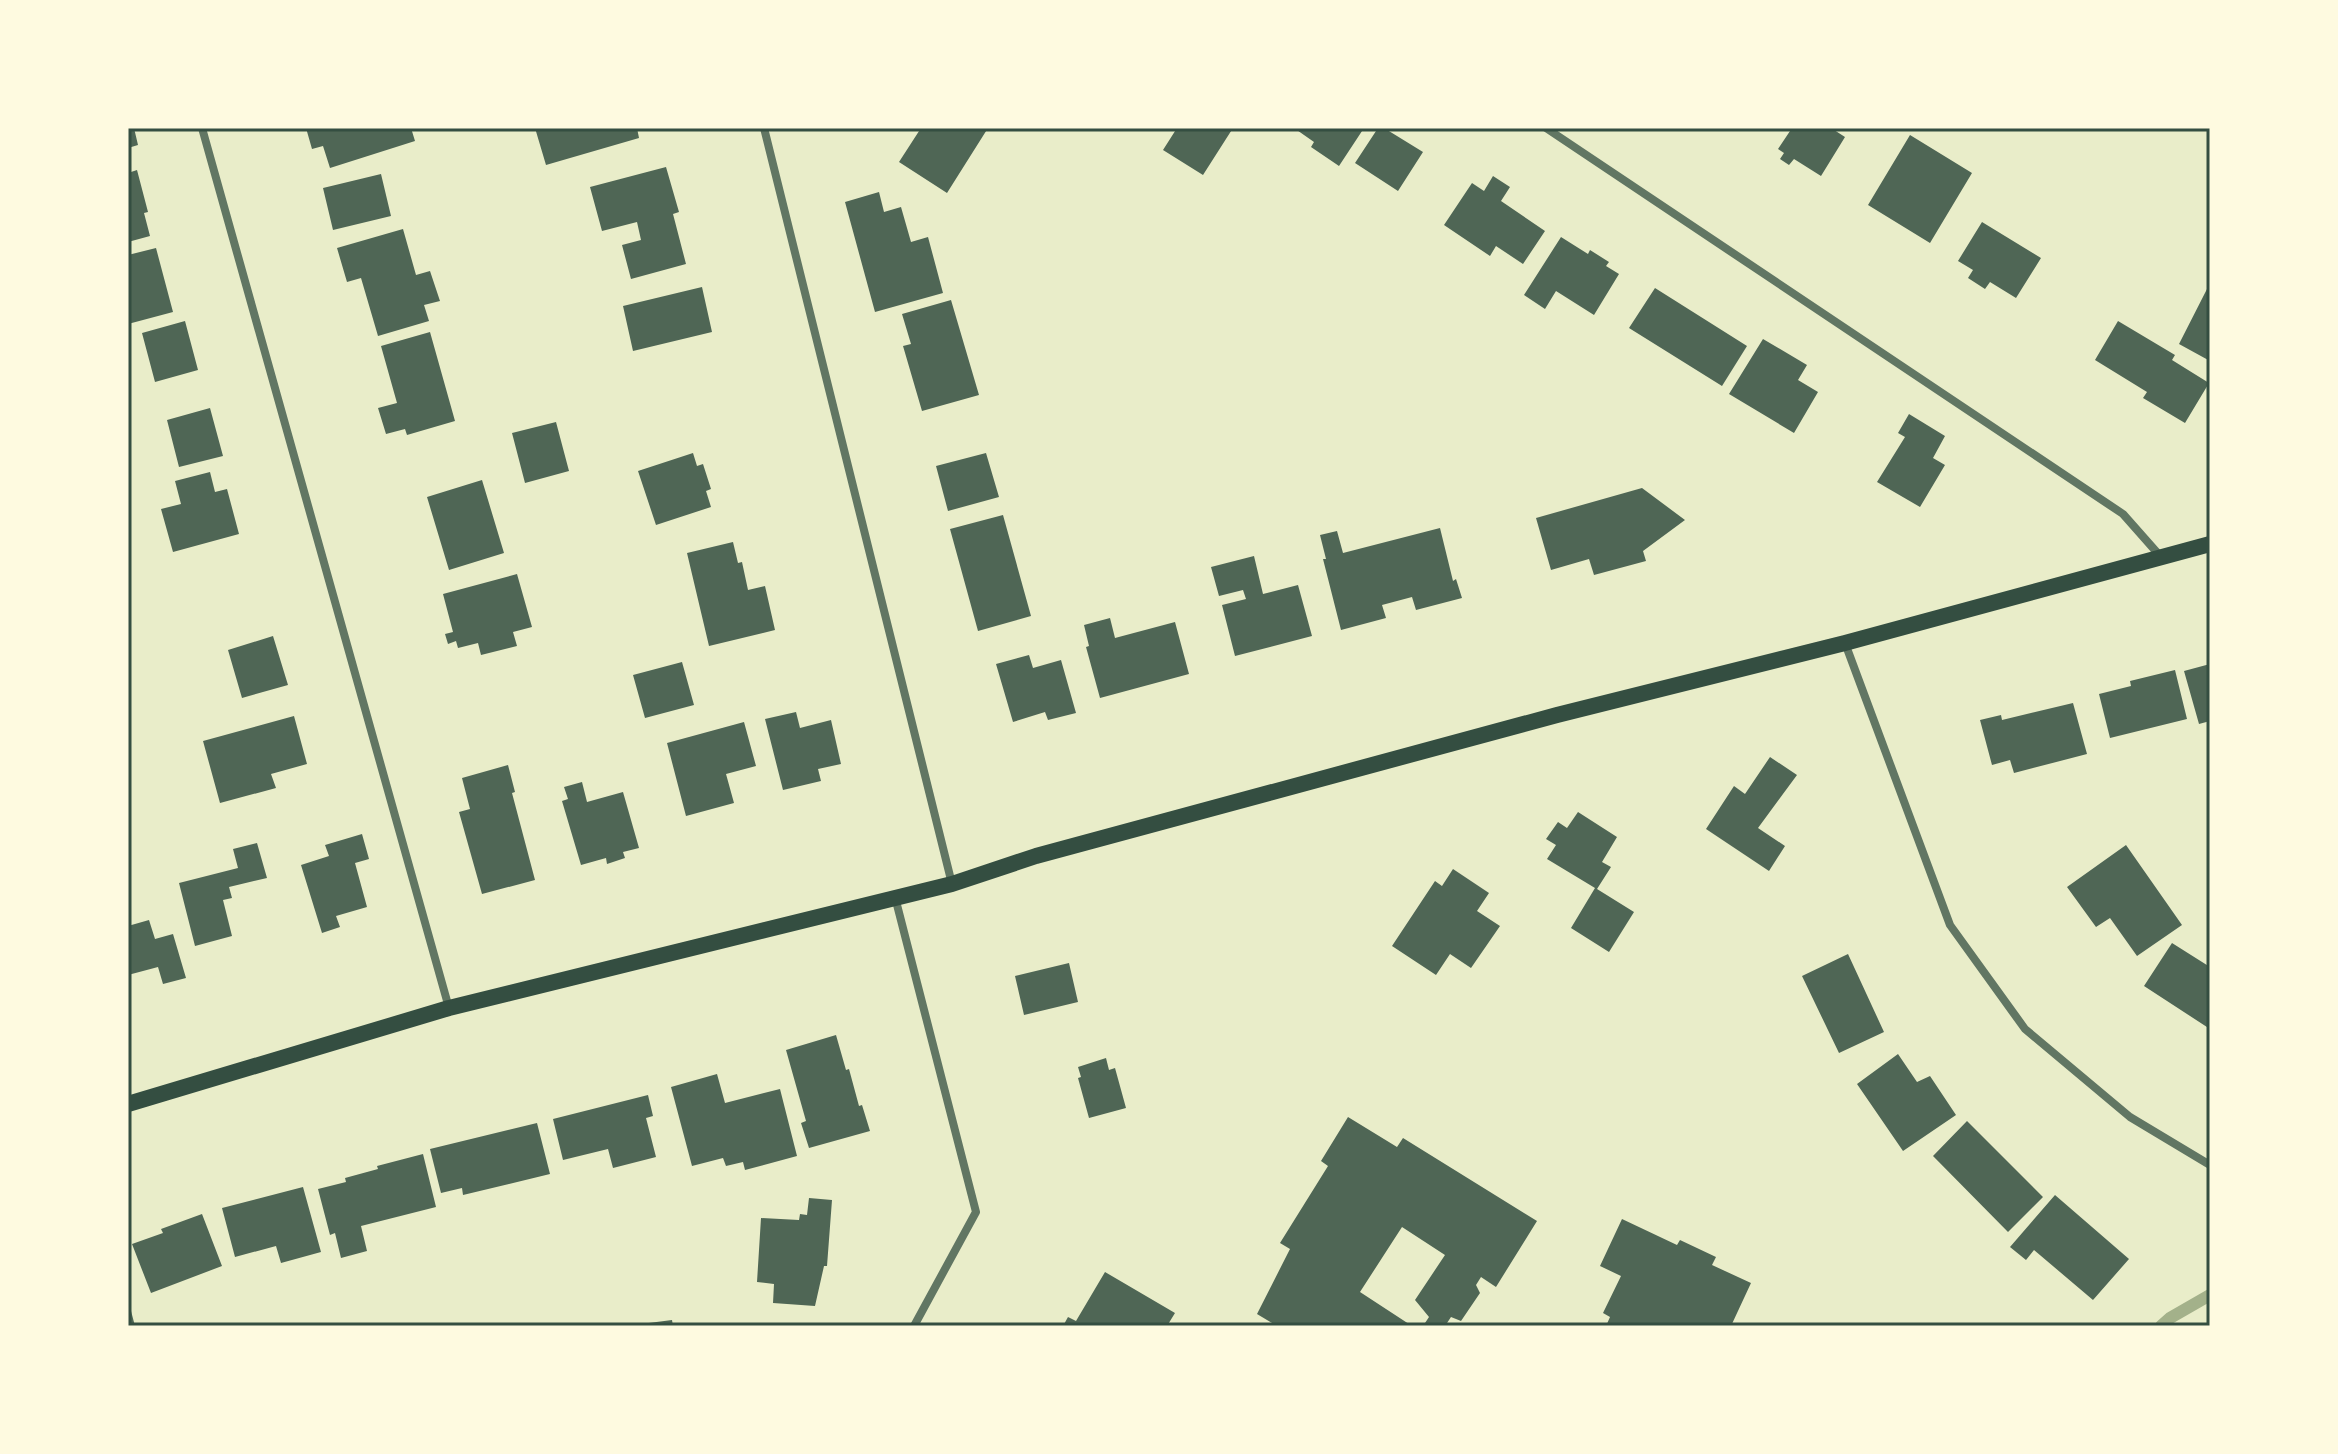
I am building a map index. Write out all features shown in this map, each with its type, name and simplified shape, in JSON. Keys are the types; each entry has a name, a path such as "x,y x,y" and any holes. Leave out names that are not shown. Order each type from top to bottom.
{"main road":[{"path":"128,1104 449,1008 952,884 1036,856 1542,719 1845,643 2210,544"}],"street":[{"path":"202,128 449,1008"},
{"path":"764,128 952,884"},
{"path":"1546,128 2123,514 2161,558"},
{"path":"1845,643 1950,925 2025,1029 2130,1117 2210,1165"},
{"path":"895,896 976,1212 914,1326"}],"building":[{"path":"128,128 134,128 138,145 128,148"},
{"path":"306,128 411,128 415,141 330,168 323,146 312,149"},
{"path":"535,128 637,128 639,138 546,165"},
{"path":"921,128 988,128 947,193 899,162"},
{"path":"1177,128 1233,128 1203,175 1163,150"},
{"path":"1294,128 1364,128 1339,166 1311,147 1314,142"},
{"path":"1378,128 1384,128 1423,152 1398,191 1355,163"},
{"path":"1792,128 1831,128 1845,137 1821,176 1794,159 1789,165 1780,159 1784,153 1778,149"},
{"path":"1910,135 1972,173 1930,243 1868,205"},
{"path":"666,167 679,212 673,214 686,264 631,279 622,245 641,240 637,222 602,231 590,187"},
{"path":"137,170 148,212 144,213 150,236 128,242 128,173"},
{"path":"381,174 391,216 333,230 323,188"},
{"path":"1493,176 1510,187 1501,201 1545,231 1523,264 1496,246 1490,256 1444,225 1472,183 1484,191"},
{"path":"879,192 884,212 901,207 911,242 928,237 943,293 875,312 845,202"},
{"path":"1982,222 2041,258 2016,298 1990,282 1985,289 1968,278 1973,270 1958,261"},
{"path":"403,229 416,275 430,271 440,301 424,305 429,321 378,336 361,278 347,282 337,248"},
{"path":"1561,237 1588,254 1590,250 1609,262 1606,266 1619,274 1594,315 1556,291 1545,309 1524,295"},
{"path":"156,248 173,312 128,324 128,255"},
{"path":"702,287 712,332 633,351 623,306"},
{"path":"1655,288 1747,346 1722,386 1629,328"},
{"path":"2207,289 2210,291 2210,361 2179,344"},
{"path":"951,300 979,395 922,411 903,346 911,344 902,314"},
{"path":"185,321 198,370 155,382 142,333"},
{"path":"2118,321 2175,355 2172,360 2209,383 2185,423 2143,398 2147,392 2095,360"},
{"path":"430,332 455,421 407,435 405,429 386,434 378,408 397,403 381,346"},
{"path":"1763,339 1807,365 1798,380 1818,392 1794,433 1729,394"},
{"path":"210,408 223,456 179,467 167,420"},
{"path":"1909,414 1945,436 1933,458 1945,465 1920,507 1877,482 1905,437 1898,433"},
{"path":"556,422 569,471 525,483 512,433"},
{"path":"693,453 697,466 703,464 711,489 706,491 711,507 656,525 638,471"},
{"path":"986,453 999,497 948,511 936,466"},
{"path":"210,472 215,492 227,489 239,534 173,552 161,509 181,504 175,481"},
{"path":"482,480 504,553 449,570 427,497"},
{"path":"1642,488 1685,520 1643,551 1646,561 1594,575 1589,559 1551,570 1536,518"},
{"path":"1003,515 1031,616 978,631 950,529"},
{"path":"1440,528 1453,581 1456,579 1462,598 1416,610 1412,597 1382,605 1386,618 1341,630 1320,535 1337,531 1343,553"},
{"path":"733,542 738,563 742,562 748,590 765,586 775,630 709,646 687,553"},
{"path":"1254,556 1263,594 1298,585 1312,636 1235,656 1222,605 1246,599 1243,590 1219,596 1211,567"},
{"path":"517,574 532,627 513,632 517,646 481,655 478,643 458,648 456,641 448,644 445,634 453,632 443,594"},
{"path":"1110,618 1115,638 1175,622 1189,674 1100,698 1086,647 1089,646 1084,625"},
{"path":"273,636 288,685 242,698 228,650"},
{"path":"1029,655 1033,668 1061,660 1076,713 1048,720 1045,712 1013,722 996,664"},
{"path":"682,662 694,705 645,718 633,675"},
{"path":"2210,664 2210,721 2199,724 2184,671"},
{"path":"2175,670 2187,719 2110,738 2099,694 2131,686 2130,681"},
{"path":"2073,703 2087,754 2014,773 2010,760 1992,765 1980,720 2001,715 2002,720"},
{"path":"796,712 800,728 831,720 841,764 818,769 821,781 783,790 765,719"},
{"path":"294,716 307,764 271,774 276,788 220,803 203,741"},
{"path":"744,722 756,766 726,774 734,803 686,816 667,743"},
{"path":"1770,757 1797,775 1758,828 1785,846 1769,871 1706,829 1734,786 1745,794"},
{"path":"508,765 515,792 512,793 535,880 482,894 459,812 470,809 462,778"},
{"path":"582,782 587,802 623,792 639,848 623,852 625,858 607,864 606,858 581,865 562,801 568,799 564,787"},
{"path":"1578,812 1617,837 1602,862 1611,867 1597,889 1634,912 1609,952 1571,928 1595,888 1547,859 1556,845 1546,839 1558,822 1567,828"},
{"path":"362,834 369,859 355,863 367,907 336,916 340,927 322,933 301,865 329,856 325,845"},
{"path":"257,843 267,878 229,887 232,898 223,900 232,936 195,946 179,883 238,868 233,849"},
{"path":"2126,845 2182,925 2137,956 2110,918 2096,927 2067,887"},
{"path":"1453,869 1489,893 1477,911 1500,926 1471,968 1450,954 1436,975 1392,946 1435,881 1442,886"},
{"path":"149,920 155,939 173,934 186,978 163,984 158,967 128,975 128,926"},
{"path":"2172,943 2210,967 2210,1029 2144,986"},
{"path":"1848,954 1884,1032 1839,1053 1802,976"},
{"path":"1069,963 1078,1002 1024,1015 1015,976"},
{"path":"836,1035 870,1131 809,1148 801,1123 806,1121 786,1050"},
{"path":"1898,1054 1917,1082 1930,1076 1956,1115 1903,1151 1857,1084"},
{"path":"1106,1058 1109,1070 1115,1068 1126,1108 1089,1118 1078,1067"},
{"path":"717,1074 725,1103 780,1089 797,1156 745,1170 743,1162 726,1166 723,1158 692,1166 671,1087"},
{"path":"648,1095 653,1116 646,1118 656,1157 613,1168 608,1149 563,1160 553,1119"},
{"path":"1348,1117 1397,1147 1403,1138 1537,1221 1496,1287 1481,1277 1476,1285 1480,1293 1461,1321 1451,1317 1445,1326 1438,1323 1436,1326 1423,1326 1429,1317 1415,1300 1445,1255 1402,1227 1360,1292 1412,1326 1277,1326 1257,1314 1290,1249 1280,1243 1328,1166 1321,1161"},
{"path":"1967,1121 2043,1197 2008,1232 1933,1156"},
{"path":"537,1123 550,1174 463,1195 462,1188 441,1193 430,1149"},
{"path":"423,1154 436,1207 361,1226 367,1251 341,1258 335,1233 330,1235 318,1189 346,1182 345,1178 378,1169 377,1166"},
{"path":"303,1187 321,1252 281,1263 276,1246 235,1257 222,1208"},
{"path":"2055,1195 2129,1259 2093,1300 2034,1250 2026,1260 2010,1247"},
{"path":"809,1198 832,1200 827,1266 824,1266 815,1306 773,1303 774,1284 757,1282 761,1218 799,1220 800,1214 807,1215"},
{"path":"202,1214 222,1266 151,1293 132,1244"},
{"path":"1622,1219 1677,1245 1680,1240 1716,1257 1712,1265 1751,1283 1731,1326 1606,1326 1610,1317 1603,1313 1621,1276 1600,1266"},
{"path":"1105,1272 1175,1313 1167,1326 1063,1326 1068,1317 1076,1321"},
{"path":"131,1311 135,1326 128,1326 128,1312"},
{"path":"672,1320 673,1326 641,1326 641,1324"}],"waterway":[{"path":"2161,1326 2210,1295"}]}
